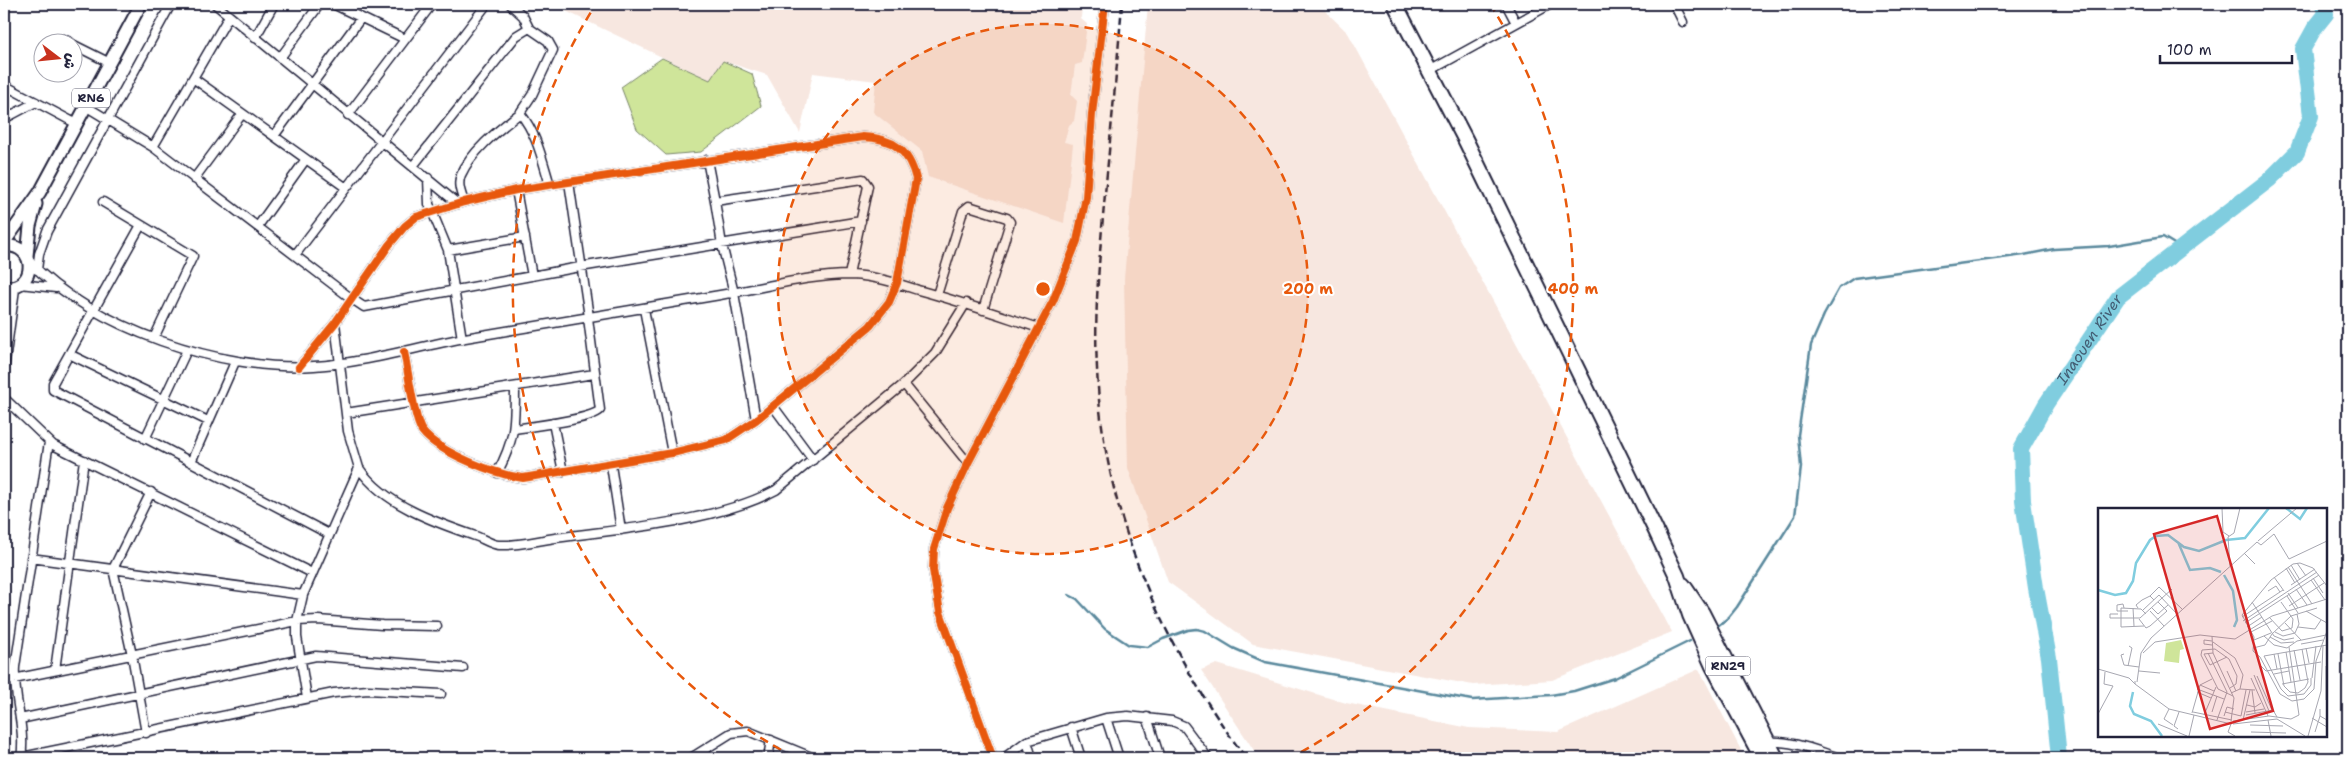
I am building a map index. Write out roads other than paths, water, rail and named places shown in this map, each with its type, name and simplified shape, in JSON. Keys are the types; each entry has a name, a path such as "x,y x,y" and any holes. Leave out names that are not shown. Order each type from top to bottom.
{"highway":[{"name":"RN29","path":"1395,4 1431,70 1677,576 1690,615 1713,666 1762,750 1776,758"}],"main road":[{"name":"RN6","path":"31,263 18,248 4,244 40,192 141,4"},
{"name":"RN6","path":"4,303 13,287 28,274 31,263 30,226 40,192"}],"street":[{"path":"171,4 46,232 39,254 31,263 56,288 93,309 154,338 187,350 234,362 299,367 342,363 462,339 782,284 849,275 875,277 966,303 1039,328"},
{"path":"215,4 381,142 461,203"},
{"path":"255,38 274,4"},
{"path":"280,58 320,4"},
{"path":"333,4 405,39"},
{"path":"348,115 430,4"},
{"path":"295,255 345,187 487,4"},
{"path":"461,203 459,186 461,175 491,138 520,112 532,95 553,50 548,41 529,28 523,16 510,4"},
{"path":"993,758 940,612 933,570 934,549 940,528 968,463 1039,328 1067,269 1083,218 1105,4"},
{"path":"1506,4 1516,24"},
{"path":"1674,4 1683,22"},
{"path":"1431,70 1547,5"},
{"path":"153,148 230,16"},
{"path":"274,136 361,18"},
{"path":"414,166 516,36 529,28"},
{"path":"82,49 110,63"},
{"path":"193,78 345,187"},
{"path":"4,85 77,124"},
{"path":"4,119 36,102"},
{"path":"86,107 107,118 153,148 352,299 367,306 580,267 861,221"},
{"path":"520,112 530,125 535,137 550,185"},
{"path":"194,180 242,114"},
{"path":"299,367 335,323 389,245 405,226 416,218 461,203 516,190 863,137 878,138 898,146 913,165 916,179 897,284 889,302 870,326 756,420 726,440 672,454 523,478 497,473 455,455 432,441 422,430 404,352"},
{"path":"258,226 306,159"},
{"path":"707,160 722,245 734,293 756,420"},
{"path":"428,178 428,197 448,250 462,339"},
{"path":"715,201 863,179 868,186 849,275"},
{"path":"515,429 553,423 592,414 600,410 601,405 594,374 588,318 568,182"},
{"path":"516,190 532,276"},
{"path":"103,202 193,256 154,338"},
{"path":"938,295 963,211 969,206 1007,218 1010,222 983,310"},
{"path":"141,225 53,383 54,392 328,534"},
{"path":"448,250 525,237"},
{"path":"4,370 13,287 56,288"},
{"path":"335,323 342,363 351,446 359,468 376,487 406,507 454,529 498,545 621,530 719,512 756,501 776,490 904,384 935,353 966,303"},
{"path":"644,309 672,454"},
{"path":"145,439 187,350"},
{"path":"69,354 208,421"},
{"path":"190,462 234,362"},
{"path":"346,412 414,400 515,387 594,374"},
{"path":"904,384 968,463"},
{"path":"497,473 508,452 515,429 515,387"},
{"path":"4,398 49,442 312,573"},
{"path":"773,406 813,460"},
{"path":"553,423 563,472"},
{"path":"49,442 14,679 20,719 22,758 307,698 368,690 441,694"},
{"path":"56,670 84,460"},
{"path":"611,465 621,530"},
{"path":"307,698 300,660 297,621 303,595 328,534 359,468"},
{"path":"146,733 114,569 151,492"},
{"path":"31,558 303,595"},
{"path":"4,681 297,621 323,620 382,625 437,626"},
{"path":"20,719 324,656 463,668"},
{"path":"1147,717 1160,758"},
{"path":"1004,758 1027,741 1071,727 1106,718 1147,717 1172,721 1184,726 1208,758"},
{"path":"1106,718 1119,758"},
{"path":"1071,727 1081,758"},
{"path":"691,758 731,733 738,731 748,731 814,758"},
{"path":"768,758 771,740"},
{"path":"1027,741 1032,758"},
{"path":"1762,750 1782,742 1840,758"}],"waterway":[{"name":"Inaouen River","path":"2059,758 2049,658 2023,501 2021,449 2046,404 2118,297 2269,180 2297,152 2311,116 2303,49 2314,29 2326,14 2324,4"},
{"path":"1715,628 1729,617 1737,607 1795,516 1801,467 1798,435 1811,345 1824,315 1839,288 1854,278 2024,255 2054,249 2109,246 2163,237 2176,245 2185,245"},
{"path":"1069,595 1077,599 1105,629 1129,645 1148,647 1163,639 1188,630 1197,629 1205,631 1233,648 1265,662 1472,700 1551,695 1574,691 1615,678 1690,641"}],"railway":[{"path":"1122,4 1097,302 1096,346 1101,421 1110,473 1124,524 1142,574 1163,623 1215,715 1246,758"}]}
